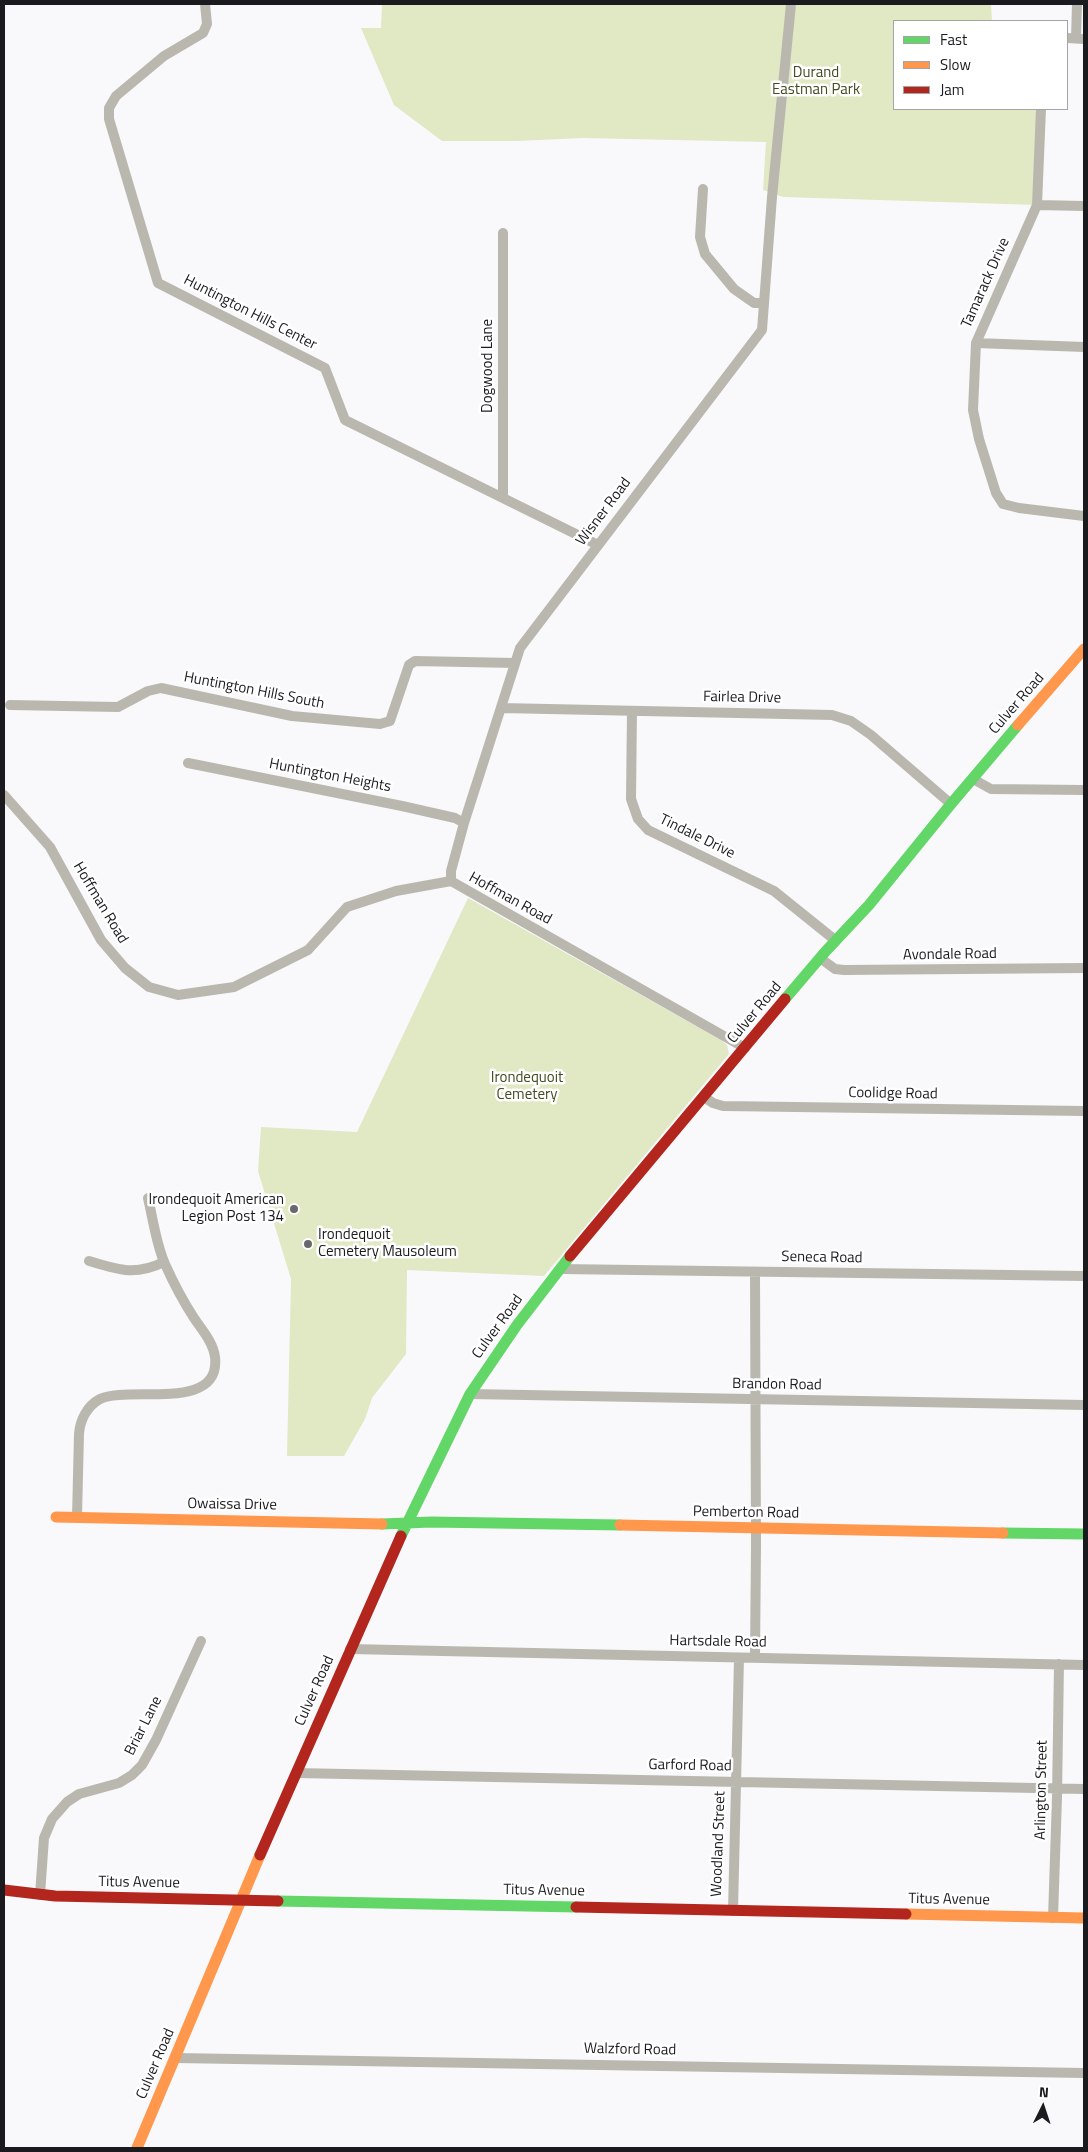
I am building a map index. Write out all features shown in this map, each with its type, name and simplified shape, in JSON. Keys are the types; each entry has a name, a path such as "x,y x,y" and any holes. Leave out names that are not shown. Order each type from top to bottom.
{"main road":[{"name":"Culver Road","path":"137,2148 240,1900 350,1649 407,1524 470,1394 495,1356 560,1269 835,940 869,905 951,804 1084,649"},
{"name":"Owaissa Drive","path":"56,1517 407,1524"},
{"name":"Pemberton Road","path":"407,1524 431,1522 1084,1534"},
{"name":"Titus Avenue","path":"4,1890 40,1895 1084,1918"}],"street":[{"name":"Huntington Hills Center","path":"205,4 207,24 203,33 164,56 116,96 109,108 109,119 158,283 325,368 345,420 598,546"},
{"name":"Wisner Road","path":"451,881 451,871 464,823 520,648 762,330 791,4"},
{"path":"1076,38 1077,4"},
{"name":"Tamarack Drive","path":"1040,110 1037,206 976,343 973,410 979,439 996,492 1004,504 1019,508 1084,516"},
{"path":"703,189 700,237 702,249 734,289 754,303 764,303"},
{"path":"1037,206 1084,206"},
{"name":"Dogwood Lane","path":"503,233 503,498"},
{"path":"976,343 1084,347"},
{"name":"Huntington Hills South","path":"10,705 118,708 148,691 161,688 292,716 380,724 390,720 408,665 415,660 515,662"},
{"name":"Fairlea Drive","path":"501,708 832,715 851,721 871,734 951,804"},
{"name":"Tindale Drive","path":"632,711 631,799 635,813 643,825 661,837 774,891 835,940"},
{"name":"Huntington Heights","path":"188,763 402,806 455,818 464,823"},
{"path":"973,779 991,789 1084,790"},
{"name":"Hoffman Road","path":"4,795 50,847 101,940 124,968 150,987 178,995 234,987 308,950 347,907 396,890 451,881 746,1048"},
{"name":"Avondale Road","path":"820,958 835,969 844,970 1084,968"},
{"name":"Coolidge Road","path":"704,1097 713,1104 723,1106 1084,1111"},
{"path":"77,1517 79,1434 82,1420 89,1409 100,1400 114,1396 186,1392 201,1387 211,1377 215,1364 211,1344 183,1299 164,1262 148,1198"},
{"path":"89,1261 128,1271 145,1270 164,1262"},
{"name":"Seneca Road","path":"560,1269 1084,1276"},
{"path":"755,1273 755,1658"},
{"name":"Brandon Road","path":"470,1394 1084,1405"},
{"name":"Briar Lane","path":"40,1895 44,1838 52,1819 66,1802 79,1794 119,1783 132,1775 142,1765 156,1740 201,1640"},
{"name":"Hartsdale Road","path":"350,1649 1084,1664"},
{"name":"Woodland Street","path":"733,1911 739,1658"},
{"name":"Arlington Street","path":"1053,1918 1059,1664"},
{"name":"Garford Road","path":"296,1773 1084,1789"},
{"name":"Walzford Road","path":"175,2058 1084,2072"}],"green space":[{"name":"Durand Eastman Park","path":"382,4 991,4 992,20 893,20 893,110 1040,110 1037,205 783,197 763,190 766,142 583,138 517,141 442,141 394,105 361,28 381,28"},
{"name":"Irondequoit Cemetery","path":"468,898 721,1040 727,1045 729,1054 544,1276 407,1270 406,1354 372,1398 365,1419 344,1456 287,1456 291,1279 258,1171 261,1127 357,1132"}],"traffic: fast":[{"path":"785,999 869,905 1018,725"},
{"path":"401,1536 470,1394 517,1325 570,1256"},
{"path":"382,1524 431,1522 620,1525"},
{"path":"1003,1533 1084,1534"},
{"path":"278,1901 576,1907"}],"traffic: slow":[{"path":"1018,725 1084,649"},
{"path":"56,1517 382,1524"},
{"path":"620,1525 1003,1533"},
{"path":"137,2148 260,1855"},
{"path":"906,1914 1084,1918"}],"traffic: jam":[{"path":"570,1256 785,999"},
{"path":"260,1855 401,1536"},
{"path":"4,1890 55,1896 278,1901"},
{"path":"576,1907 906,1914"}],"place":[{"name":"Irondequoit American Legion Post 134","path":"294,1209"},
{"name":"Irondequoit Cemetery Mausoleum","path":"308,1244"}]}
